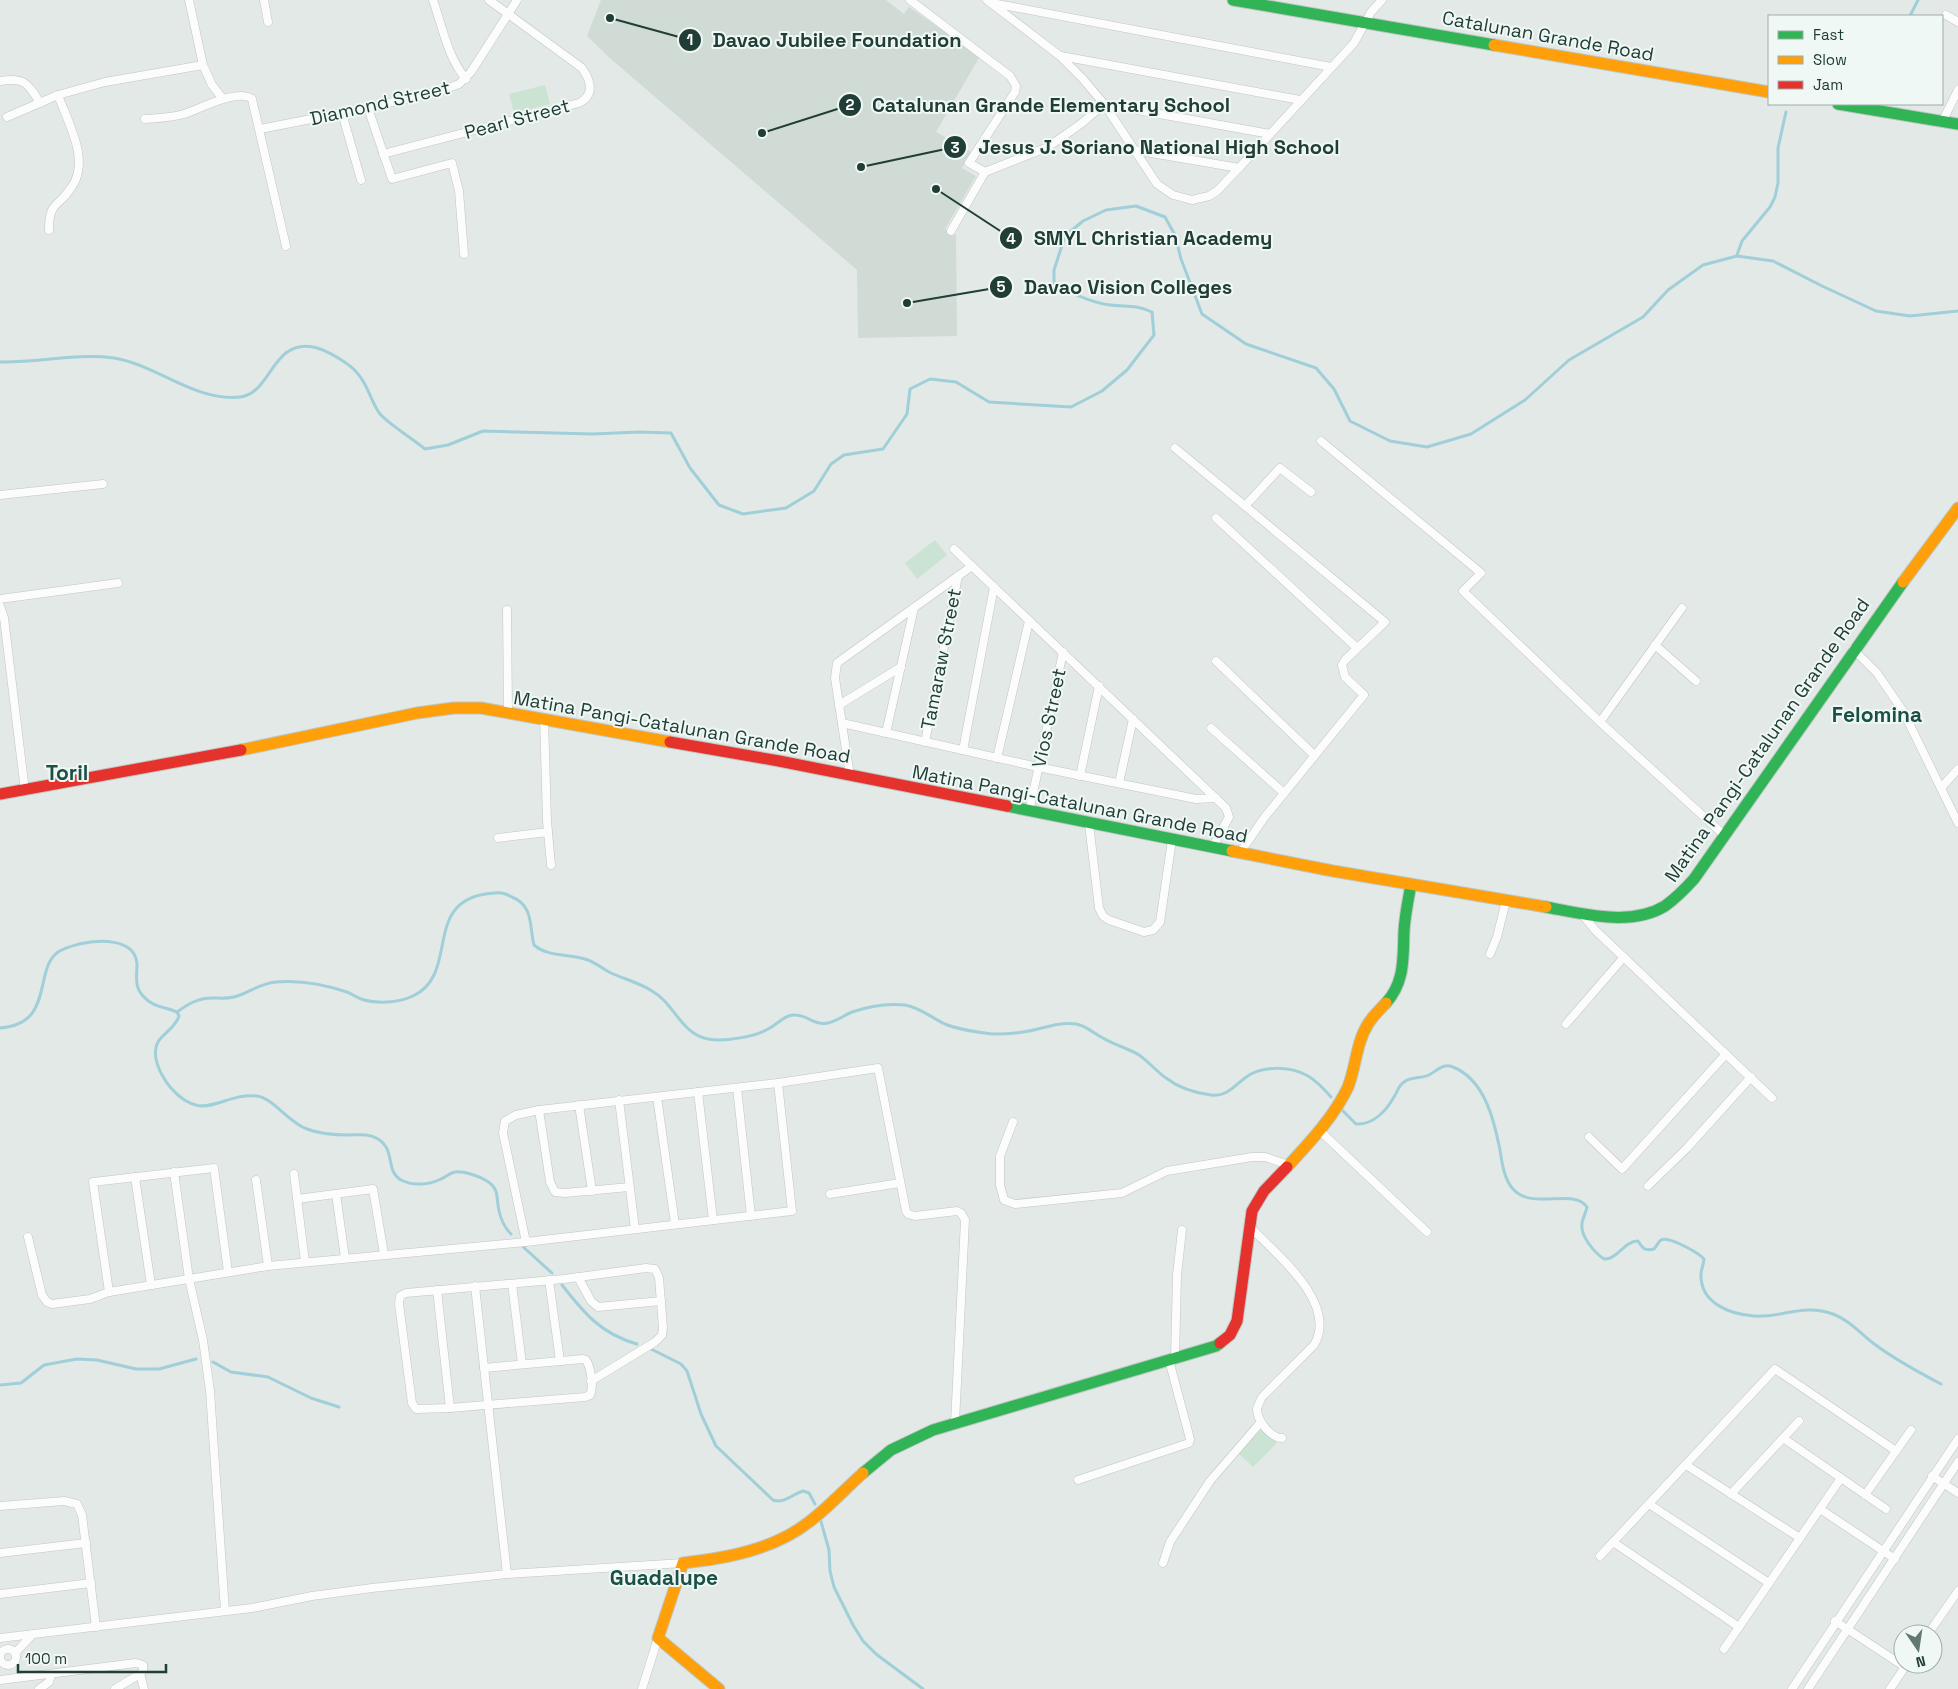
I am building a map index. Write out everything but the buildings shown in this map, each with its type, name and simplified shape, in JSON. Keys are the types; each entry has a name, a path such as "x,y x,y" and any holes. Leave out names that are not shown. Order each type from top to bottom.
{"street":[{"path":"189,0 203,65 212,84 223,99"},
{"path":"264,0 268,22"},
{"path":"433,0 452,56 460,72 466,78"},
{"path":"490,0 508,14"},
{"name":"Diamond Street","path":"260,129 368,108 452,88 466,78 517,0"},
{"path":"910,0 1014,81 1015,92 969,163 985,172"},
{"name":"Catalunan Grande Road","path":"1233,0 1768,92"},
{"path":"989,1 1060,56 1083,79 1104,104 1157,184 1169,193 1192,200 1209,196 1217,191 1239,168 1354,43 1364,23 1382,0"},
{"path":"989,1 1331,67"},
{"name":"Pearl Street","path":"383,154 579,103 588,97 591,93 590,83 582,68 508,14"},
{"path":"1946,15 1958,22"},
{"path":"1060,56 1300,100"},
{"path":"7,117 58,96 105,82 135,75 203,65"},
{"path":"0,81 10,79 22,80 31,88 40,103"},
{"path":"1942,122 1958,90"},
{"path":"49,230 51,210 72,188 78,175 80,160 58,96"},
{"path":"144,119 185,114 223,99 246,96 252,99 286,246"},
{"path":"951,231 985,172 1048,147 1082,123 1104,104"},
{"path":"1104,104 1270,134"},
{"path":"1844,105 1958,124"},
{"path":"368,108 392,179 452,163 459,191 464,254"},
{"path":"342,113 361,180"},
{"path":"1134,150 1239,168"},
{"path":"1321,441 1481,573 1463,591 1600,722 1724,835"},
{"path":"1175,448 1385,622 1344,660 1342,669 1345,677 1364,695 1284,793 1240,853"},
{"path":"1244,506 1280,468 1311,492"},
{"path":"0,495 103,484"},
{"name":"Matina Pangi-Catalunan Grande Road","path":"0,794 194,760 424,712 468,708 544,718 1411,885 1603,917 1633,916 1653,913 1667,906 1694,879 1853,649 1958,508"},
{"path":"1216,518 1357,648"},
{"path":"954,549 1226,808 1229,818 1212,848"},
{"path":"850,776 835,667 841,660 972,566"},
{"name":"Tamaraw Street","path":"925,742 958,576"},
{"path":"0,599 118,583"},
{"path":"963,750 994,587"},
{"path":"0,606 4,618 25,791"},
{"path":"886,733 914,608"},
{"path":"1600,722 1682,608"},
{"path":"507,610 508,712"},
{"path":"997,758 1029,621"},
{"path":"1655,645 1696,681"},
{"path":"1853,649 1877,673 1903,711 1958,823"},
{"name":"Vios Street","path":"1029,812 1063,652"},
{"path":"1216,661 1314,755"},
{"path":"839,705 901,667"},
{"path":"1080,776 1098,686"},
{"path":"544,718 551,866"},
{"path":"1119,784 1133,719"},
{"path":"842,723 1038,768 1196,799 1216,798"},
{"path":"1211,728 1284,793"},
{"path":"1941,788 1958,768"},
{"path":"1089,824 1099,908 1103,916 1109,920 1144,932 1153,930 1160,922 1172,840"},
{"path":"498,838 548,832"},
{"path":"33,1634 11,1651 2,1652 0,1657 2,1666 14,1662 16,1656 11,1651 3,1638 33,1634 225,1612 340,1592 507,1574 682,1563 718,1558 752,1550 771,1544 797,1531 884,1455 900,1444 921,1434 1216,1346 1224,1341 1234,1329 1237,1321 1249,1226 1256,1202 1319,1130 1344,1093 1367,1026 1375,1014 1394,994 1400,983 1403,970 1404,928 1411,885"},
{"path":"1490,954 1497,937 1506,901"},
{"path":"1582,914 1595,930 1772,1098"},
{"path":"1566,1024 1624,957"},
{"path":"1590,1137 1622,1169 1726,1054"},
{"path":"526,1242 503,1127 505,1121 509,1118 539,1110 778,1083 878,1068 906,1211 908,1214 915,1216 957,1212 961,1213 965,1220 955,1423"},
{"path":"1648,1186 1687,1148 1751,1077"},
{"path":"28,1237 42,1295 47,1302 52,1304 77,1302 109,1292 268,1266 526,1242 792,1211 778,1083"},
{"path":"737,1088 751,1216"},
{"path":"698,1092 713,1220"},
{"path":"657,1097 675,1224"},
{"path":"619,1100 634,1229"},
{"path":"579,1105 592,1191"},
{"path":"539,1110 552,1188 555,1192 629,1187"},
{"path":"1013,1122 1000,1156 1000,1185 1004,1200 1015,1204 1122,1193 1167,1171 1245,1158 1265,1157 1289,1164"},
{"path":"1319,1130 1428,1232"},
{"path":"109,1292 93,1182 214,1168 228,1272"},
{"path":"174,1172 189,1279 203,1340 210,1391 225,1612"},
{"path":"294,1174 305,1262"},
{"path":"135,1177 150,1285"},
{"path":"256,1180 268,1266"},
{"path":"830,1194 900,1183"},
{"path":"297,1199 373,1190 384,1254"},
{"path":"336,1194 345,1258"},
{"path":"1249,1226 1298,1276 1314,1303 1321,1326 1319,1337 1314,1345 1262,1397 1257,1411 1261,1422 1274,1436 1282,1438"},
{"path":"1078,1480 1189,1443 1190,1439 1172,1359 1177,1275 1182,1230"},
{"path":"484,1368 586,1360 589,1365 592,1390 588,1396 420,1410 414,1407 399,1304 399,1299 403,1294 652,1268 658,1273 661,1301 663,1328 659,1339 591,1381"},
{"path":"578,1277 591,1301 598,1307 661,1301"},
{"path":"549,1280 560,1361"},
{"path":"512,1284 522,1364"},
{"path":"475,1286 507,1574"},
{"path":"437,1290 450,1408"},
{"path":"1600,1556 1775,1369 1896,1451"},
{"path":"1731,1494 1799,1421"},
{"path":"1163,1563 1170,1542 1210,1481 1261,1422"},
{"path":"1865,1494 1911,1430"},
{"path":"1783,1438 1886,1508"},
{"path":"1792,1689 1835,1621 1884,1552 1958,1439"},
{"path":"1808,1689 1846,1628 1895,1559 1958,1462"},
{"path":"1686,1465 1800,1538"},
{"path":"1932,1476 1958,1493"},
{"path":"1724,1649 1841,1478"},
{"path":"0,1506 64,1501 77,1504 82,1515 96,1627"},
{"path":"1649,1504 1769,1583"},
{"path":"1820,1509 1895,1559"},
{"path":"1613,1542 1739,1627"},
{"path":"0,1553 86,1543"},
{"path":"642,1689 682,1563"},
{"path":"0,1594 91,1583"},
{"path":"1957,1593 1958,1604"},
{"path":"1935,1624 1957,1593"},
{"path":"1835,1621 1893,1658"},
{"path":"658,1638 720,1689"},
{"path":"0,1680 140,1663 144,1665 140,1674 115,1689"},
{"path":"39,1689 48,1682 51,1674"},
{"path":"140,1674 144,1689"},
{"path":"1890,1689 1900,1674"}],"shaded area":[{"path":"601,0 886,0 904,14 909,7 980,56 936,132 971,152 962,168 976,176 945,229 956,235 957,336 858,338 857,270 612,60 587,36"}],"green space":[{"path":"545,85 550,104 514,113 509,94"},
{"path":"935,540 947,555 917,579 905,563"},
{"path":"1262,1429 1277,1443 1253,1467 1238,1453"}],"waterway":[{"path":"1910,15 1918,0"},
{"path":"1737,255 1742,241 1770,207 1775,197 1778,183 1778,148 1786,112"},
{"path":"0,362 71,357 114,358 146,368 207,394 223,397 240,397 250,394 259,387 280,359 289,351 299,347 313,347 337,357 355,370 380,414 425,449 448,445 483,431 592,434 671,433 690,468 719,505 743,514 786,508 814,491 831,464 844,455 883,449 907,414 910,389 930,379 956,382 989,402 1071,407 1102,391 1127,370 1154,335 1152,312 1136,307 1096,302 1054,284 1054,270 1065,236 1083,221 1106,210 1136,206 1165,217 1175,235 1181,259 1202,314 1246,344 1316,368 1334,389 1350,421 1390,441 1427,447 1471,434 1525,400 1569,360 1643,317 1668,290 1703,265 1737,256 1773,261 1876,311 1910,316 1958,311"},
{"path":"177,1012 198,1000 234,997 265,984 276,982 303,982 321,985 373,1002 394,1001 413,996 427,985 436,971 448,922 457,908 471,898 499,893 512,897 524,906 529,917 534,945 553,954 588,960 611,973 647,988 660,996 691,1031 708,1039 730,1039 762,1032 791,1015 800,1015 823,1024 865,1008 898,1004 920,1010 950,1026 992,1034 1019,1033 1069,1023 1080,1025 1139,1055 1176,1085 1199,1093 1211,1095 1226,1093 1252,1074 1276,1068 1293,1070 1308,1076 1331,1097"},
{"path":"0,1028 17,1024 29,1017 36,1007 46,971 51,960 58,952 79,944 105,941 123,945 135,955 138,988 147,1000 177,1012"},
{"path":"177,1012 179,1016 176,1023 160,1039 157,1045 156,1057 166,1082 182,1098 193,1104 203,1106 213,1105 233,1098 257,1096 269,1101 294,1122 307,1129 328,1134 375,1137 387,1149 391,1166 396,1176 406,1182 416,1184 431,1183 455,1172 480,1177 494,1187 501,1218 511,1234"},
{"path":"1341,1109 1356,1124 1368,1122 1383,1112 1400,1085 1404,1082 1429,1075 1443,1066 1453,1067 1473,1081 1486,1102 1495,1126 1507,1181 1513,1189 1521,1195 1531,1198 1562,1198 1581,1201 1587,1207 1582,1223 1583,1233 1592,1248 1604,1259 1613,1257 1633,1242 1638,1241 1643,1248 1648,1250 1654,1249 1661,1240 1670,1240 1690,1249 1704,1259 1701,1272 1702,1284 1705,1293 1718,1305 1735,1313 1754,1316 1802,1310 1822,1311 1833,1314 1849,1323 1889,1354 1941,1384"},
{"path":"521,1245 552,1273"},
{"path":"562,1285 594,1321 624,1340 637,1344"},
{"path":"649,1348 681,1364 687,1371 701,1414 716,1446 773,1500 785,1500 803,1491 809,1493 815,1504"},
{"path":"0,1385 21,1383 44,1365 77,1359 97,1360 136,1369 159,1369 196,1359"},
{"path":"213,1362 231,1372 268,1377 311,1398 339,1407"},
{"path":"820,1518 829,1550 830,1571 834,1587 853,1625 863,1641 876,1654 923,1689"}],"traffic: fast":[{"path":"1233,0 1494,45"},
{"path":"1844,105 1958,124"},
{"path":"1546,907 1607,917 1637,916 1665,906 1677,897 1694,879 1903,582"},
{"path":"1007,806 1232,851"},
{"path":"1386,1003 1397,987 1402,969 1405,919 1411,885"},
{"path":"863,1473 891,1450 933,1430 1216,1346 1220,1343"}],"traffic: slow":[{"path":"1494,45 1768,92"},
{"path":"1903,582 1958,508"},
{"path":"241,750 417,713 454,708 481,708 670,742"},
{"path":"1232,851 1333,871 1546,907"},
{"path":"1287,1167 1336,1109 1351,1079 1364,1031 1372,1018 1386,1003"},
{"path":"719,1689 658,1638 683,1563 733,1555 780,1540 809,1522 863,1473"}],"traffic: jam":[{"path":"670,742 779,761 1007,806"},
{"path":"0,794 241,750"},
{"path":"1220,1343 1230,1335 1237,1321 1252,1211 1264,1191 1287,1167"}],"place":[{"name":"Davao Jubilee Foundation","path":"610,18"},
{"name":"Catalunan Grande Elementary School","path":"762,133"},
{"name":"Jesus J. Soriano National High School","path":"861,167"},
{"name":"SMYL Christian Academy","path":"936,189"},
{"name":"Davao Vision Colleges","path":"907,303"}],"district":[{"name":"Felomina","path":"1877,714"},
{"name":"Toril","path":"67,772"},
{"name":"Guadalupe","path":"664,1577"}]}
